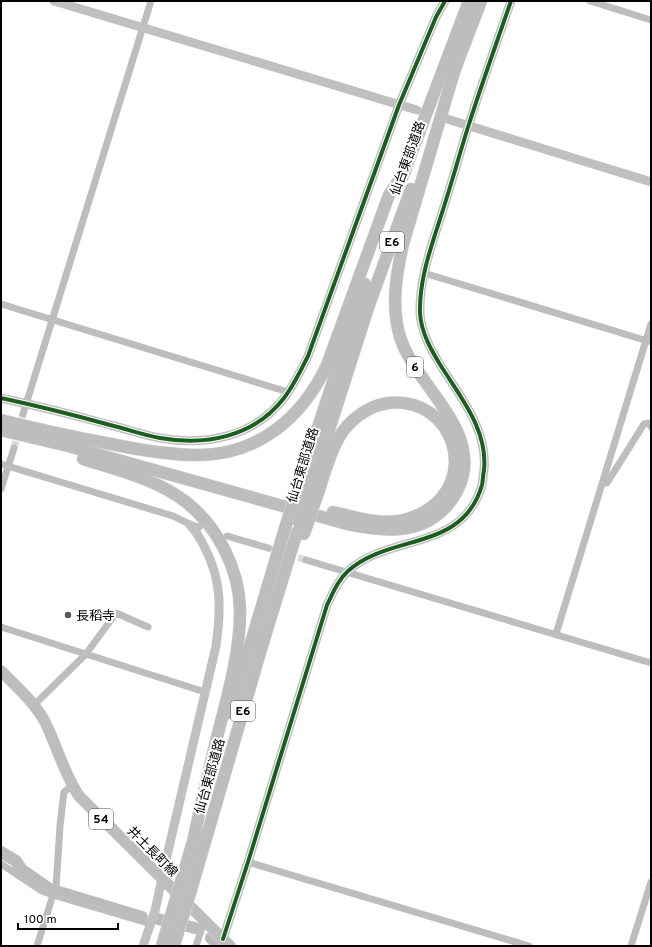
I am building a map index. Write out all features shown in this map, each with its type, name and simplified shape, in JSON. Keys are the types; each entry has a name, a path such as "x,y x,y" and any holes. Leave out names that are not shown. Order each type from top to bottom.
{"highway":[{"name":"仙台東部道路","path":"310,485 364,287 405,171 469,1"},
{"name":"仙台東部道路","path":"174,946 174,927 181,882 194,837 369,305 457,62 481,1"},
{"name":"6","path":"1,430 68,446 347,524 363,527 396,530 410,528 441,512 449,504 460,484 464,462 463,450 460,438 454,425 406,352 400,337 395,290 403,244 457,62"},
{"path":"1,420 20,419 154,452 182,455 226,452 255,442 268,435 280,427 300,408 319,382 327,365 389,195 405,171"},
{"path":"20,419 55,437 299,503 362,519 389,522 400,521 420,515 442,497 448,489 454,470 455,460 452,442 443,425 429,412 419,406 400,403 379,404 360,414 352,421 339,438 310,485"},
{"path":"1,436 67,454 150,482 185,502 198,513 217,536 224,548 236,578 240,609 240,625 233,668 194,837"},
{"name":"仙台東部道路","path":"162,946 174,927 191,890 295,531"}],"main road":[{"name":"井土長町線","path":"1,671 34,705 43,719 72,786 79,796 92,811 226,942"}],"street":[{"path":"54,1 142,29 417,110"},
{"path":"20,419 26,404 151,1"},
{"path":"1,398 160,438 180,440 218,438 236,434 252,426 266,416 288,392 308,356 399,105 436,17 445,1"},
{"path":"226,942 248,862 327,605 339,582 348,572 372,556 393,548 419,541 442,532 457,523 469,511 482,484 485,459 483,442 477,425 427,344 420,314 421,282 468,126 511,1"},
{"path":"590,1 651,20"},
{"path":"447,119 651,182"},
{"path":"424,273 649,341"},
{"path":"1,304 288,392"},
{"path":"556,634 602,483 649,341 651,324"},
{"path":"602,483 607,483 644,424 649,424 651,427"},
{"path":"1,489 4,465 14,448"},
{"path":"4,465 173,516 185,521 194,526 195,531 211,560 217,578 220,599 216,646 155,911 143,946"},
{"path":"227,536 268,548"},
{"path":"306,560 651,663"},
{"path":"34,705 86,654 116,613 148,627"},
{"path":"1,627 205,692"},
{"path":"36,946 56,887 64,792 72,786"},
{"path":"248,862 529,946"},
{"path":"1,864 42,891 151,924"},
{"path":"631,946 651,882"},
{"path":"196,946 204,921"}],"waterway":[{"path":"1,852 16,861 22,870 51,890"},
{"path":"59,892 142,917"},
{"path":"158,919 195,928"},
{"path":"211,938 220,946"}],"tunnel":[{"path":"14,448 23,414"},
{"path":"268,548 306,560"}],"cycle path":[{"path":"1,398 160,438 195,441 228,436 244,430 258,422 272,411 291,388 308,356 399,105 436,17 445,1"},
{"path":"223,939 327,605 341,578 365,559 384,551 442,532 459,521 473,506 482,485 484,470 482,441 472,415 437,360 427,341 422,327 420,298 425,270 466,133 511,1"}],"place":[{"name":"長稻寺","path":"68,615"}]}
